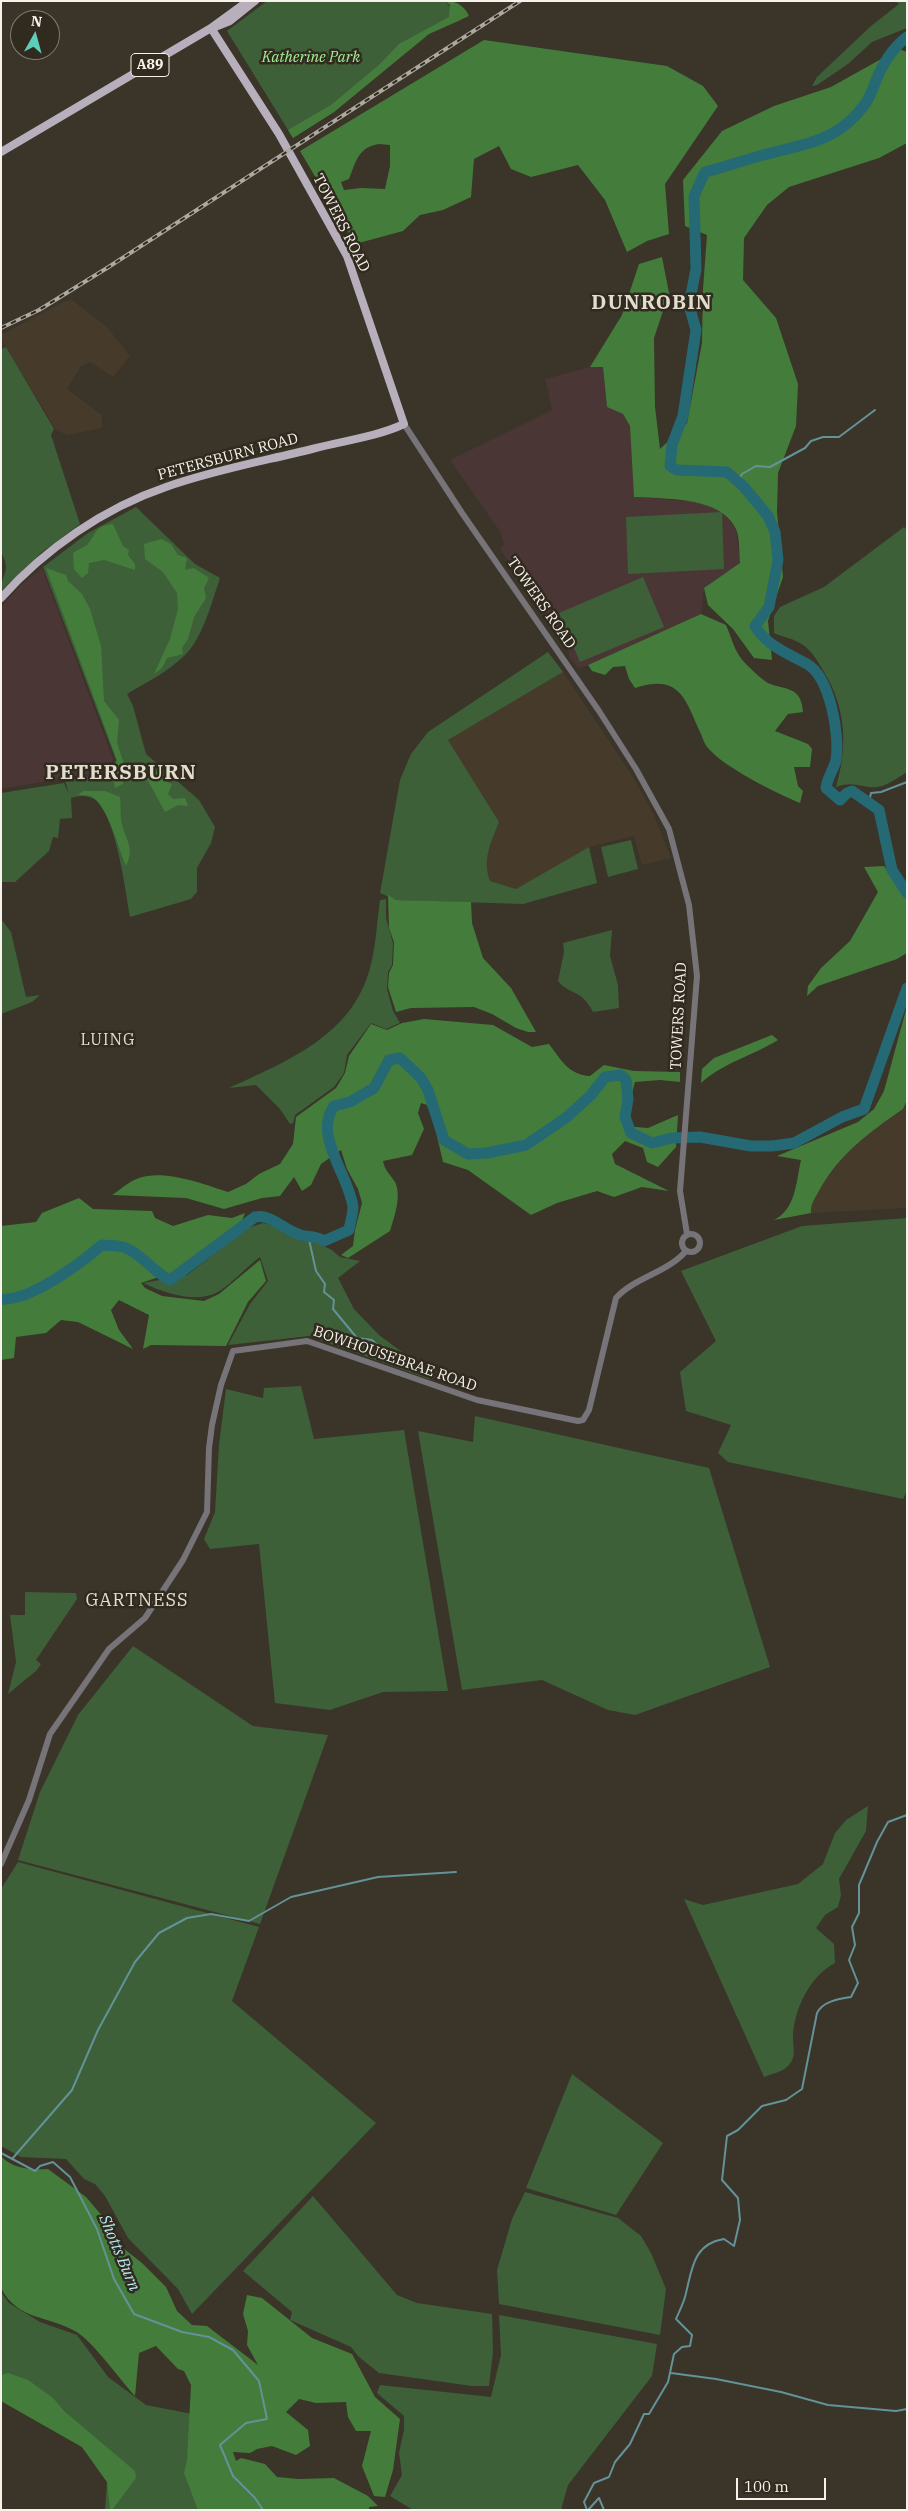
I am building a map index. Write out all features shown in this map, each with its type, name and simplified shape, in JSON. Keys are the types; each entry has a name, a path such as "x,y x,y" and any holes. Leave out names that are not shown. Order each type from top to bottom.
{"main road":[{"name":"A89","path":"1,152 211,28 248,1"},
{"name":"A89","path":"211,28 230,21 255,1"},
{"name":"TOWERS ROAD","path":"211,28 246,86 279,134 346,256 404,424"},
{"name":"PETERSBURN ROAD","path":"1,598 20,578 64,542 96,521 149,493 192,478 404,424"}],"street":[{"name":"TOWERS ROAD","path":"404,424 462,513 599,711 636,769 669,829 689,905 697,976 680,1191 687,1234"},
{"path":"687,1234 696,1236 700,1244 694,1252 686,1251 681,1244 687,1234"},
{"name":"BOWHOUSEBRAE ROAD","path":"1,1864 28,1800 50,1734 110,1649 145,1618 183,1560 207,1512 209,1448 212,1426 221,1386 234,1351 307,1341 477,1400 578,1421 583,1420 589,1410 616,1298 623,1290 677,1261 686,1251"}],"shaded area":[{"path":"72,300 107,327 130,356 113,377 90,362 81,366 67,389 102,415 102,428 67,435 56,430 1,339 1,335 65,301"},
{"path":"590,367 603,367 607,407 623,414 630,426 634,497 699,502 722,512 736,529 740,563 704,588 701,614 581,668 577,667 569,656 569,652 500,549 504,544 501,533 450,460 552,410 545,379"},
{"path":"42,568 113,759 109,771 1,789 1,607 20,586"},
{"path":"563,672 631,774 653,813 671,858 642,865 634,836 589,847 516,889 490,881 485,867 489,847 499,822 448,740"},
{"path":"907,1100 907,1208 811,1213 811,1206 829,1172 853,1145 903,1109"}],"green space":[{"name":"Katherine Park","path":"267,1 445,1 461,20 428,34 334,112 293,138 227,31"},
{"path":"445,1 459,4 469,16 429,34 334,112 293,138 288,130 331,105 380,64 399,44 449,17 450,5"},
{"path":"895,1 907,1 907,28 872,42 848,64 817,85 812,86 817,77 871,26 899,4"},
{"path":"484,40 667,66 703,86 718,106 665,184 669,234 647,241 627,252 605,200 578,165 531,177 511,169 499,146 474,159 471,197 443,210 420,215 403,231 355,244 300,151","holes":["379,144 390,145 390,166 385,189 361,188 344,190 341,182 349,179 356,161 366,148"]},
{"path":"899,49 907,52 907,143 879,158 789,187 767,205 744,238 743,280 776,318 798,384 796,426 778,473 777,512 783,577 768,621 772,660 754,658 733,629 708,605 704,588 740,563 739,541 736,529 729,518 718,510 705,505 676,499 634,497 630,426 623,414 607,407 603,367 590,367 622,315 639,264 662,257 669,293 654,338 655,407 660,449 687,423 702,343 707,235 685,226 683,180 722,131 774,106 831,87"},
{"path":"6,347 54,429 51,435 80,524 41,553 1,591 6,564 1,552 1,349"},
{"path":"136,507 195,564 220,578 202,629 191,648 172,667 127,694 133,706 146,754 199,800 215,827 211,843 197,868 197,892 191,899 130,917 123,874 110,824 97,801 88,797 71,798 72,818 60,819 58,838 53,837 49,851 15,882 1,882 1,793 64,783 69,794 65,780 111,772 116,760 43,567 88,533"},
{"path":"722,512 724,569 628,574 626,517"},
{"path":"113,524 123,546 129,550 128,555 135,564 135,570 104,560 89,563 88,573 82,578 74,569 73,553 87,545 98,529"},
{"path":"904,527 907,530 907,772 882,786 870,787 849,784 836,787 840,772 843,742 841,713 837,699 824,672 809,650 796,641 774,633 774,616 780,607 824,587"},
{"path":"161,539 171,544 178,555 187,558 185,570 194,568 209,578 204,588 206,598 194,617 188,639 182,648 183,654 167,658 162,668 154,674 170,639 178,609 177,593 163,572 145,559 144,544"},
{"path":"46,568 66,575 68,581 82,594 90,609 101,646 104,701 119,720 117,743 124,764 123,784 115,788 113,776 117,760"},
{"path":"643,577 664,627 580,662 559,613"},
{"path":"701,614 726,625 738,654 759,676 768,683 791,690 799,697 803,712 788,714 775,731 808,744 812,749 810,767 794,767 798,786 803,791 800,803 751,779 716,756 706,745 685,701 672,687 662,684 650,684 635,688 629,679 625,666 613,667 605,675 592,671 588,665"},
{"path":"548,652 563,672 448,740 499,822 487,858 490,881 516,889 589,847 597,883 523,904 396,900 380,893 400,780 411,754 428,732"},
{"path":"145,766 159,773 167,782 172,784 168,794 173,799 185,798 188,806 178,805 165,812 146,777"},
{"path":"83,791 105,791 120,797 121,821 130,849 129,860 126,866 112,827 102,807 90,796 78,795"},
{"path":"631,840 638,869 608,877 601,847"},
{"path":"884,866 907,898 907,953 897,959 818,986 807,996 808,986 821,968 850,941 878,892 864,867"},
{"path":"388,895 396,900 471,902 472,923 483,958 511,988 536,1032 528,1032 516,1028 492,1014 474,1007 411,1008 396,1012 388,987 389,973 393,965 394,942 389,928"},
{"path":"386,899 386,918 393,943 392,965 388,972 387,989 393,1011 400,1023 386,1029 371,1023 347,1055 344,1073 334,1087 295,1115 293,1123 290,1124 280,1109 256,1085 229,1088 294,1056 333,1029 349,1012 361,992 370,968 380,900"},
{"path":"1,919 11,932 26,997 40,995 32,1002 1,1014"},
{"path":"612,930 610,956 618,985 619,1008 593,1012 584,999 562,986 558,981 564,952 563,943"},
{"path":"907,1006 907,1100 903,1109 846,1154 828,1176 815,1198 811,1207 811,1213 774,1220 787,1209 791,1202 801,1160 777,1156 858,1122 874,1109 884,1091"},
{"path":"424,1019 493,1025 532,1047 549,1044 566,1066 576,1073 583,1075 590,1076 604,1065 634,1071 680,1072 680,1082 660,1080 635,1082 623,1126 648,1128 678,1115 676,1147 658,1167 647,1162 643,1148 625,1141 612,1154 615,1164 669,1191 642,1187 614,1197 597,1191 557,1203 531,1215 468,1170 443,1162 433,1119 427,1105 421,1103 418,1113 424,1129 412,1155 383,1161 386,1170 395,1182 398,1194 397,1207 390,1231 348,1258 341,1255 353,1246 362,1203 341,1150 321,1164 311,1185 302,1191 294,1177 280,1196 262,1198 224,1209 186,1198 112,1195 139,1178 160,1175 196,1182 228,1192 246,1184 259,1174 280,1164 293,1144 296,1117 336,1088 345,1073 349,1056 371,1024 387,1030 402,1023"},
{"path":"772,1035 778,1040 719,1070 701,1083 702,1069 714,1058"},
{"path":"79,1198 93,1209 152,1211 155,1218 173,1226 208,1215 232,1218 245,1213 235,1238 183,1274 156,1278 141,1283 145,1288 162,1296 204,1301 219,1294 260,1260 266,1281 248,1302 226,1346 151,1345 143,1349 149,1315 119,1300 111,1310 119,1330 133,1349 78,1322 61,1320 46,1333 16,1337 14,1358 1,1360 1,1226 36,1222 42,1213"},
{"path":"907,1218 907,1491 903,1499 728,1462 718,1453 731,1425 686,1411 680,1372 716,1341 681,1271 802,1226"},
{"path":"263,1223 276,1226 285,1234 315,1242 332,1250 340,1257 360,1261 338,1278 354,1309 379,1335 437,1378 429,1379 309,1336 228,1345 250,1304 268,1281 260,1257 218,1292 200,1297 180,1296 143,1283 187,1275 248,1228"},
{"path":"301,1386 314,1439 404,1430 448,1691 383,1692 330,1710 275,1703 259,1544 210,1549 204,1539 215,1512 219,1445 226,1389 263,1398 264,1388"},
{"path":"475,1416 709,1468 770,1667 635,1715 608,1710 542,1680 462,1690 418,1431 473,1442"},
{"path":"25,1592 76,1593 77,1599 36,1660 41,1664 36,1671 8,1694 16,1662 10,1615 25,1615"},
{"path":"133,1646 253,1726 328,1735 260,1924 18,1860 40,1792 78,1715"},
{"path":"868,1806 866,1831 839,1879 841,1895 838,1907 825,1915 816,1928 834,1944 835,1963 818,1976 805,1994 800,2005 794,2026 794,2052 791,2063 783,2070 764,2077 684,1899 703,1905 798,1884 823,1864 835,1833 846,1820"},
{"path":"18,1862 259,1927 232,2001 376,2123 192,2314 178,2289 128,2238 105,2196 95,2184 84,2179 66,2159 21,2157 1,2146 1,1889"},
{"path":"572,2074 663,2143 616,2215 526,2188"},
{"path":"1,2156 17,2166 29,2169 48,2169 86,2197 109,2224 119,2245 142,2263 166,2287 177,2311 192,2325 207,2326 258,2365 247,2345 248,2331 243,2314 247,2295 262,2298 312,2338 352,2354 375,2397 400,2419 393,2470 385,2497 374,2496 362,2466 371,2431 356,2431 348,2417 346,2402 316,2403 299,2399 286,2412 308,2430 310,2446 296,2455 272,2446 257,2449 250,2453 233,2452 236,2461 241,2458 265,2464 277,2477 298,2479 334,2478 368,2496 378,2506 369,2507 369,2510 198,2510 184,2473 187,2460 191,2385 184,2371 178,2369 156,2346 139,2353 135,2396 82,2336 65,2326 25,2312 8,2298 1,2288"},
{"path":"525,2192 618,2218 641,2236 651,2253 666,2289 660,2335 499,2304 497,2270 512,2219"},
{"path":"313,2196 397,2295 417,2303 492,2314 493,2352 489,2386 472,2386 379,2373 359,2357 351,2347 290,2320 292,2312 243,2271"},
{"path":"1,2292 9,2303 40,2322 77,2335 108,2377 146,2405 208,2417 216,2449 257,2510 105,2510 107,2482 82,2447 1,2401"},
{"path":"499,2315 657,2344 652,2376 568,2485 561,2510 413,2510 390,2496 402,2475 399,2453 404,2430 404,2416 377,2393 380,2385 491,2397 501,2355"},
{"path":"8,2373 28,2380 53,2398 64,2411 135,2471 136,2478 112,2510 110,2510 107,2482 82,2447 1,2401 1,2375"}],"waterway":[{"path":"907,37 888,58 867,102 854,118 842,128 816,141 705,172 694,196 696,269 689,305 696,330 683,416 672,445 670,466 677,470 727,472 744,487 768,516 775,532 778,560 769,607 755,626 771,644 807,664 822,681 832,708 837,749 836,760 826,788 840,800 852,791 879,810 892,870 907,893"},
{"path":"738,481 742,474 756,466 770,467 805,448 811,441 823,437 839,437 875,410"},
{"path":"869,802 871,793 881,792 907,782"},
{"path":"1,1299 13,1298 40,1288 68,1271 102,1245 120,1246 132,1251 158,1273 170,1280 255,1217 267,1218 292,1232 324,1241 349,1230 353,1207 330,1143 329,1118 334,1106 350,1102 374,1088 389,1060 400,1058 421,1078 428,1090 444,1140 468,1154 487,1153 526,1145 567,1117 591,1095 605,1077 621,1075 626,1080 628,1099 625,1117 631,1133 652,1143 672,1138 700,1137 751,1146 794,1143 842,1117 864,1109 907,988"},
{"path":"308,1235 316,1271 325,1284 324,1292 334,1300 333,1309 357,1338 372,1340 383,1351 407,1366 425,1371"},
{"path":"587,2510 584,2502 594,2483 609,2477 615,2462 630,2444 644,2414 649,2414 668,2382 674,2354 682,2347 690,2346 692,2335 676,2319 684,2300 695,2260 699,2253 713,2242 724,2239 734,2246 740,2220 738,2198 722,2180 727,2136 738,2130 762,2106 786,2100 802,2089 817,2013 827,2003 851,1997 858,1983 849,1960 855,1945 852,1927 859,1913 859,1885 877,1842 888,1822 907,1815"},
{"path":"12,2159 72,2090 98,2030 135,1962 159,1933 187,1918 211,1914 249,1921 291,1897 378,1877 456,1872"},
{"name":"Shotts Burn","path":"1,2153 35,2171 40,2166 53,2162 70,2177 97,2229 114,2279 134,2314 182,2332 209,2337 233,2350 259,2381 267,2419 246,2423 220,2445 233,2476 255,2498 263,2510"},
{"path":"671,2373 716,2379 781,2392 828,2405 896,2411 907,2409"},
{"path":"588,2510 599,2498 604,2510"}],"railway":[{"path":"1,328 39,310 107,268 520,1"}],"district":[{"name":"DUNROBIN","path":"652,303"},
{"name":"PETERSBURN","path":"121,773"},
{"name":"LUING","path":"108,1040"},
{"name":"GARTNESS","path":"137,1601"}]}
